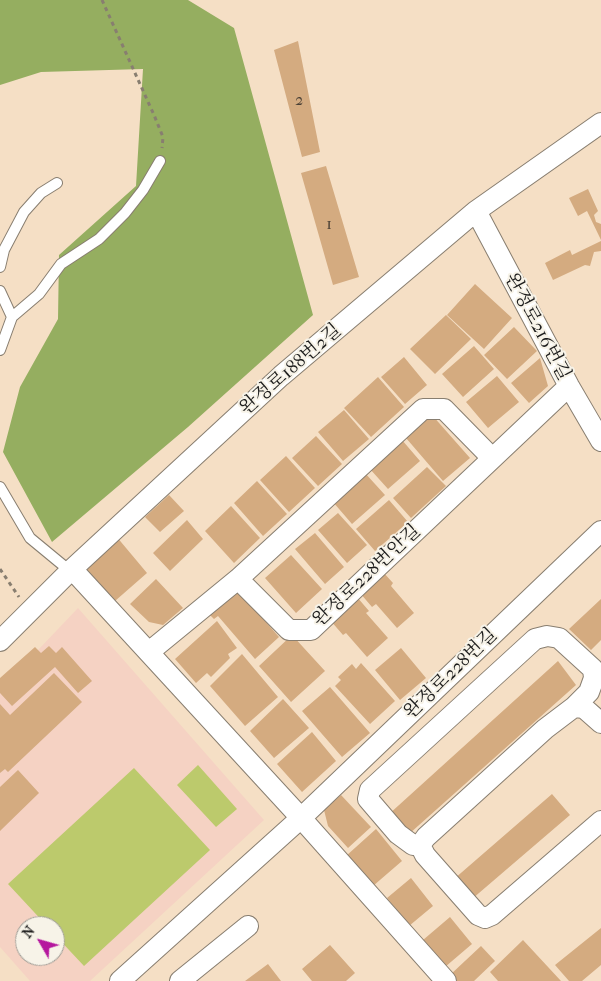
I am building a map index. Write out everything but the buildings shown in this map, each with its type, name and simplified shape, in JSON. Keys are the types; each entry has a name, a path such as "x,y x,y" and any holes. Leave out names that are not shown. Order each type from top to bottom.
{"street":[{"name":"완정로188번2길","path":"0,641 71,570 281,376 476,211 601,123"},
{"name":"완정로216번길","path":"476,211 568,386 601,441"},
{"name":"완정로228번안길","path":"238,579 289,630 311,630 568,386"},
{"path":"149,652 238,579 423,409 444,409 492,458"},
{"name":"완정로228번길","path":"120,981 301,818 601,531"},
{"path":"71,570 301,818 446,981"},
{"path":"509,619 535,639"},
{"path":"547,636 559,638 597,666 589,692 574,707 545,729 426,837 420,846 413,845 398,834 368,799 370,790 535,639 547,636"},
{"path":"574,707 584,708 601,722"},
{"path":"420,846 425,855 478,915 485,918 492,915 601,821"},
{"path":"180,981 248,926"}],"lane":[{"path":"0,350 12,317 39,294 61,264 99,239 125,213 143,190 160,161"},
{"path":"0,267 4,250 24,212 41,193 57,183"},
{"path":"0,291 12,317"},
{"path":"0,487 30,538 71,570"}],"path":[{"path":"102,0 163,137 160,161"},
{"path":"0,569 28,612"}],"shaded area":[{"path":"78,608 264,820 90,981 30,981 17,966 65,966 65,916 15,916 15,964 0,947 0,690"}],"green space":[{"path":"0,0 188,0 234,28 313,315 188,427 52,542 3,452 20,387 58,319 59,255 136,186 143,69 41,72 0,85"},
{"path":"198,765 237,809 216,827 177,785"},
{"path":"134,768 210,850 84,966 65,946 65,916 38,916 8,884"}]}
